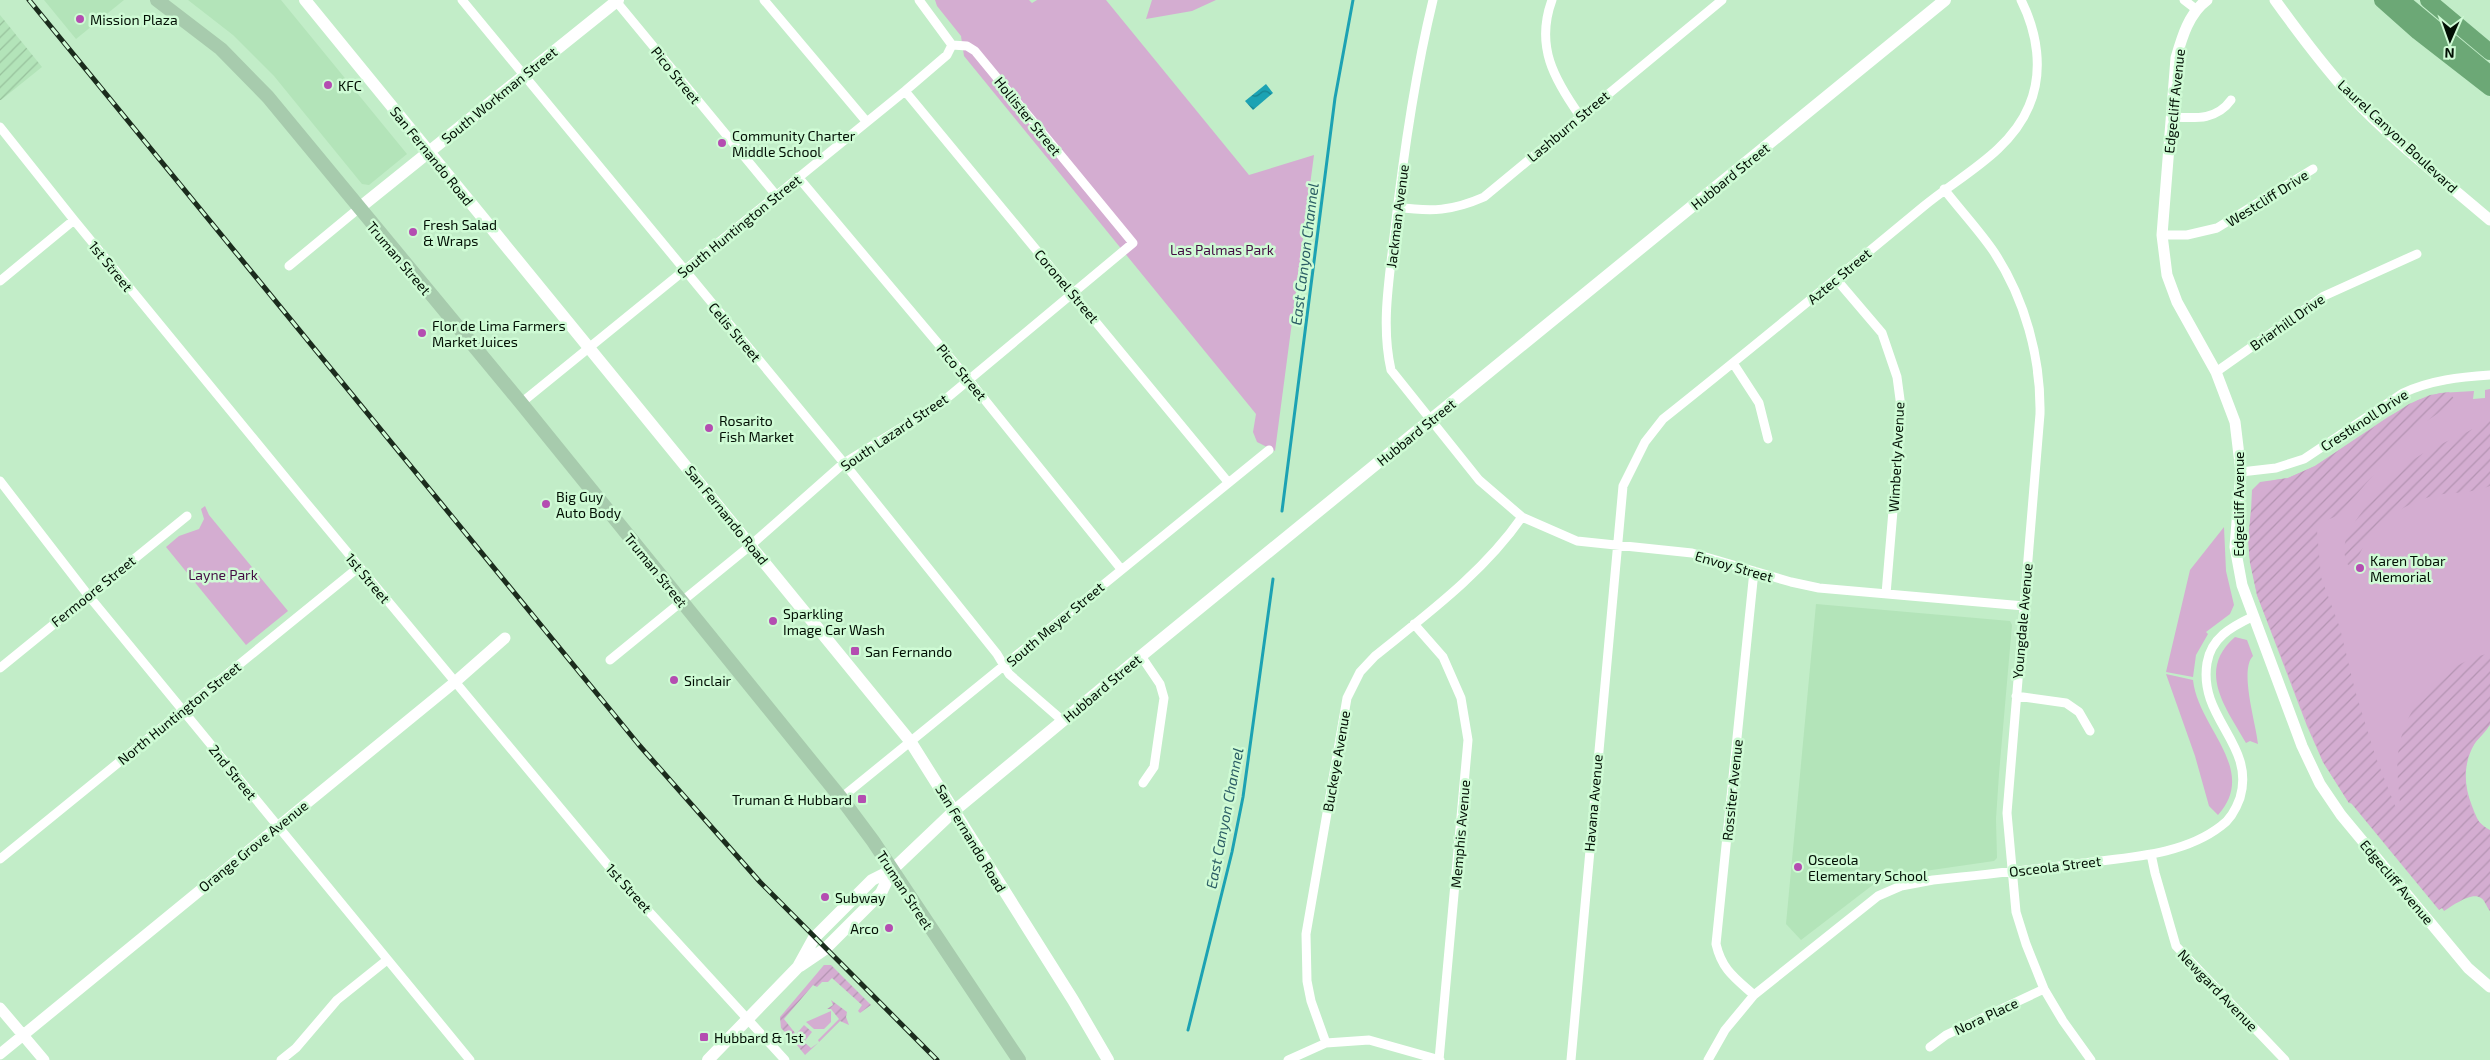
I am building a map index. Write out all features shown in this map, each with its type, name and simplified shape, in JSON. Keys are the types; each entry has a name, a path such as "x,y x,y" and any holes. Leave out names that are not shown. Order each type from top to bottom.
{"highway":[{"path":"2382,0 2418,32 2490,88"},
{"path":"2402,0 2490,74"},
{"path":"2413,0 2455,37 2472,38"},
{"path":"2428,0 2490,52"}],"main road":[{"name":"Truman Street","path":"157,0 203,34 234,62 283,116 358,209 521,403 841,798 892,870 1019,1060"},
{"name":"San Fernando Road","path":"305,0 910,741 1108,1060"},
{"name":"South Workman Street","path":"358,209 616,0"},
{"name":"Hubbard Street","path":"798,967 814,938 872,880 892,870 954,811 1140,656 1945,0"},
{"name":"Hubbard Street","path":"798,967 825,949 881,893 892,870"},
{"path":"708,1060 798,967"}],"street":[{"name":"Celis Street","path":"462,0 844,463 1009,674 1064,720"},
{"name":"Pico Street","path":"616,0 776,195"},
{"path":"764,0 866,121"},
{"path":"918,0 952,45"},
{"name":"Jackman Avenue","path":"1432,419 1391,370 1388,357 1386,316 1397,207 1419,58 1433,0"},
{"path":"1552,0 1546,35 1550,66 1559,87 1580,116"},
{"name":"Lashburn Street","path":"1397,207 1440,211 1462,207 1484,197 1722,0"},
{"name":"Aztec Street","path":"1616,546 1623,486 1645,442 1663,420 1944,189 2000,148 2018,126 2030,106 2037,78 2037,53 2033,28 2021,0"},
{"path":"2184,0 2197,10"},
{"name":"Edgecliff Avenue","path":"2207,0 2197,10 2182,33 2176,58 2162,235 2167,275 2177,302 2216,372 2235,422 2241,472 2235,547 2242,585 2252,617 2302,746 2320,784 2342,815 2468,968 2490,987"},
{"name":"Laurel Canyon Boulevard","path":"2275,0 2316,55 2349,94 2397,139 2490,220"},
{"name":"South Huntington Street","path":"521,403 905,91 947,55 952,45"},
{"name":"Hollister Street","path":"952,45 967,46 975,51 1133,243"},
{"name":"Coronel Street","path":"905,91 1228,482"},
{"path":"2171,117 2201,118 2209,116 2225,109 2231,100"},
{"name":"1st Street","path":"0,127 359,568 621,881 785,1060"},
{"name":"Westcliff Drive","path":"2162,235 2187,235 2217,228 2313,169"},
{"name":"Pico Street","path":"798,177 968,379 1121,569"},
{"name":"Youngdale Avenue","path":"1944,189 1994,252 2025,317 2038,365 2040,414 2007,813 2016,912 2026,944 2044,989 2063,1021 2091,1060"},
{"name":"South Workman Street","path":"289,266 358,209"},
{"path":"0,281 74,220"},
{"name":"South Lazard Street","path":"610,660 751,544 844,463 941,403 1133,243"},
{"name":"Briarhill Drive","path":"2216,372 2324,296 2418,254"},
{"name":"Wimberly Avenue","path":"1836,279 1882,333 1897,377 1901,407 1886,594"},
{"path":"1733,363 1759,403 1768,439"},
{"name":"Crestknoll Drive","path":"2241,472 2276,468 2304,459 2403,393 2420,385 2438,380 2490,375"},
{"name":"Envoy Street","path":"1432,419 1479,480 1522,518 1568,539 1616,546 1692,553 1804,586 2024,606"},
{"name":"South Meyer Street","path":"841,798 1269,450"},
{"name":"2nd Street","path":"0,481 88,595 470,1060"},
{"name":"Fermoore Street","path":"0,668 187,516"},
{"name":"Buckeye Avenue","path":"1326,1043 1307,981 1306,934 1347,698 1360,672 1375,656 1496,552 1522,518"},
{"name":"Havana Avenue","path":"1571,1060 1616,546"},
{"name":"North Huntington Street","path":"0,859 359,568"},
{"name":"Rossiter Avenue","path":"1754,571 1716,944 1720,959 1728,972 1754,994"},
{"name":"Osceola Street","path":"1708,1060 1725,1030 1754,994 1878,896 1901,886 1933,880 2013,872 2151,854 2200,840 2223,825 2236,809 2242,789 2242,768 2237,752 2210,701 2205,675 2208,658 2221,635 2252,617"},
{"name":"Memphis Avenue","path":"1414,624 1443,657 1461,698 1468,740 1439,1060"},
{"name":"Orange Grove Avenue","path":"0,1054 455,682 505,638"},
{"path":"1140,656 1160,684 1164,698 1154,767 1143,783"},
{"path":"2016,696 2066,703 2079,712 2090,731"},
{"name":"Newgard Avenue","path":"2151,854 2154,873 2176,946 2285,1060"},
{"path":"280,1060 296,1048 337,1000 387,960"},
{"name":"Nora Place","path":"1930,1047 1946,1035 2044,989"},
{"path":"0,1008 44,1060"},
{"path":"1288,1060 1326,1043 1370,1040 1439,1060"}],"shaded area":[{"name":"Mission Plaza","path":"44,0 124,0 76,39"},
{"path":"188,0 281,0 407,154 369,185 362,184 274,76 233,35"},
{"path":"0,15 42,67 1,100 0,100"},
{"path":"1816,604 2010,621 2012,625 1996,819 1997,858 1994,861 1904,874 1874,884 1801,940 1786,924"}],"green space":[{"name":"Las Palmas Park","path":"935,0 1029,0 1032,3 1037,0 1106,0 1249,175 1314,155 1275,451 1257,442 1253,432 1256,414 964,56 961,36 937,6"},
{"path":"1152,0 1216,0 1192,11 1146,19"},
{"path":"2490,389 2490,725 2475,743 2470,753 2466,773 2468,795 2476,817 2483,826 2349,803 2323,762 2307,726 2257,595 2249,554 2252,490 2260,482 2288,478 2315,466 2388,417 2418,400 2440,393 2474,391 2473,399 2485,398 2485,390"},
{"path":"2449,392 2455,400 2453,403 2424,423 2394,451 2339,515 2318,524 2317,530 2321,577 2340,628 2355,690 2375,755 2396,808 2399,809 2400,804 2397,773 2398,754 2408,719 2417,703 2441,677 2472,658 2490,653 2490,723 2472,747 2468,757 2465,781 2469,805 2474,815 2481,824 2490,830 2490,911 2482,899 2477,896 2462,900 2444,911 2442,908 2439,910 2351,803 2349,803 2323,762 2257,595 2250,563 2248,540 2251,510 2275,480 2288,478 2315,466 2409,404 2430,395"},
{"path":"2490,418 2490,486 2471,491 2437,495 2411,504 2388,519 2377,529 2368,539 2356,564 2348,565 2344,552 2348,533 2387,482 2412,460 2474,429"},
{"name":"Layne Park","path":"205,506 209,515 288,611 246,645 166,547 179,536 199,529 204,519 201,509"},
{"path":"2224,527 2226,571 2234,605 2230,614 2206,632 2208,634 2196,655 2193,677 2166,672 2190,570"},
{"path":"2235,637 2247,640 2253,656 2249,663 2248,684 2258,744 2250,741 2246,743 2223,703 2218,690 2217,663 2223,650"},
{"path":"2166,674 2193,680 2197,698 2223,748 2232,781 2229,798 2218,815 2209,806 2195,756"},
{"path":"824,965 831,965 871,1005 860,1013 858,1011 862,1005 832,978 828,982 822,982 817,987 813,985 784,1019 795,1033 790,1037 781,1028 780,1017"},
{"path":"831,1000 847,1012 846,1017 849,1025 840,1021 819,1042 818,1040 839,1019 831,1009 827,1009 833,1005"},
{"path":"831,1011 831,1022 824,1029 814,1029 806,1022"},
{"path":"804,1025 812,1032 804,1042 811,1048 818,1043 805,1055 792,1039"}],"water":[{"path":"1266,84 1273,93 1253,110 1245,101"}],"waterway":[{"name":"East Canyon Channel","path":"1282,511 1335,98 1353,0"},
{"name":"East Canyon Channel","path":"1188,1030 1232,852 1243,797 1273,579"}],"railway":[{"path":"29,0 639,745 760,882 937,1060"}],"place":[{"name":"Mission Plaza","path":"80,19"},
{"name":"KFC","path":"328,85"},
{"name":"Community Charter Middle School","path":"722,143"},
{"name":"Fresh Salad & Wraps","path":"413,232"},
{"name":"Flor de Lima Farmers Market Juices","path":"422,333"},
{"name":"Rosarito Fish Market","path":"709,428"},
{"name":"Big Guy Auto Body","path":"546,504"},
{"name":"Karen Tobar Memorial","path":"2360,568"},
{"name":"Sparkling Image Car Wash","path":"773,621"},
{"name":"San Fernando","path":"855,651"},
{"name":"Sinclair","path":"674,680"},
{"name":"Truman & Hubbard","path":"862,799"},
{"name":"Osceola Elementary School","path":"1798,867"},
{"name":"Subway","path":"825,897"},
{"name":"Arco","path":"889,928"},
{"name":"Hubbard & 1st","path":"704,1037"}]}
